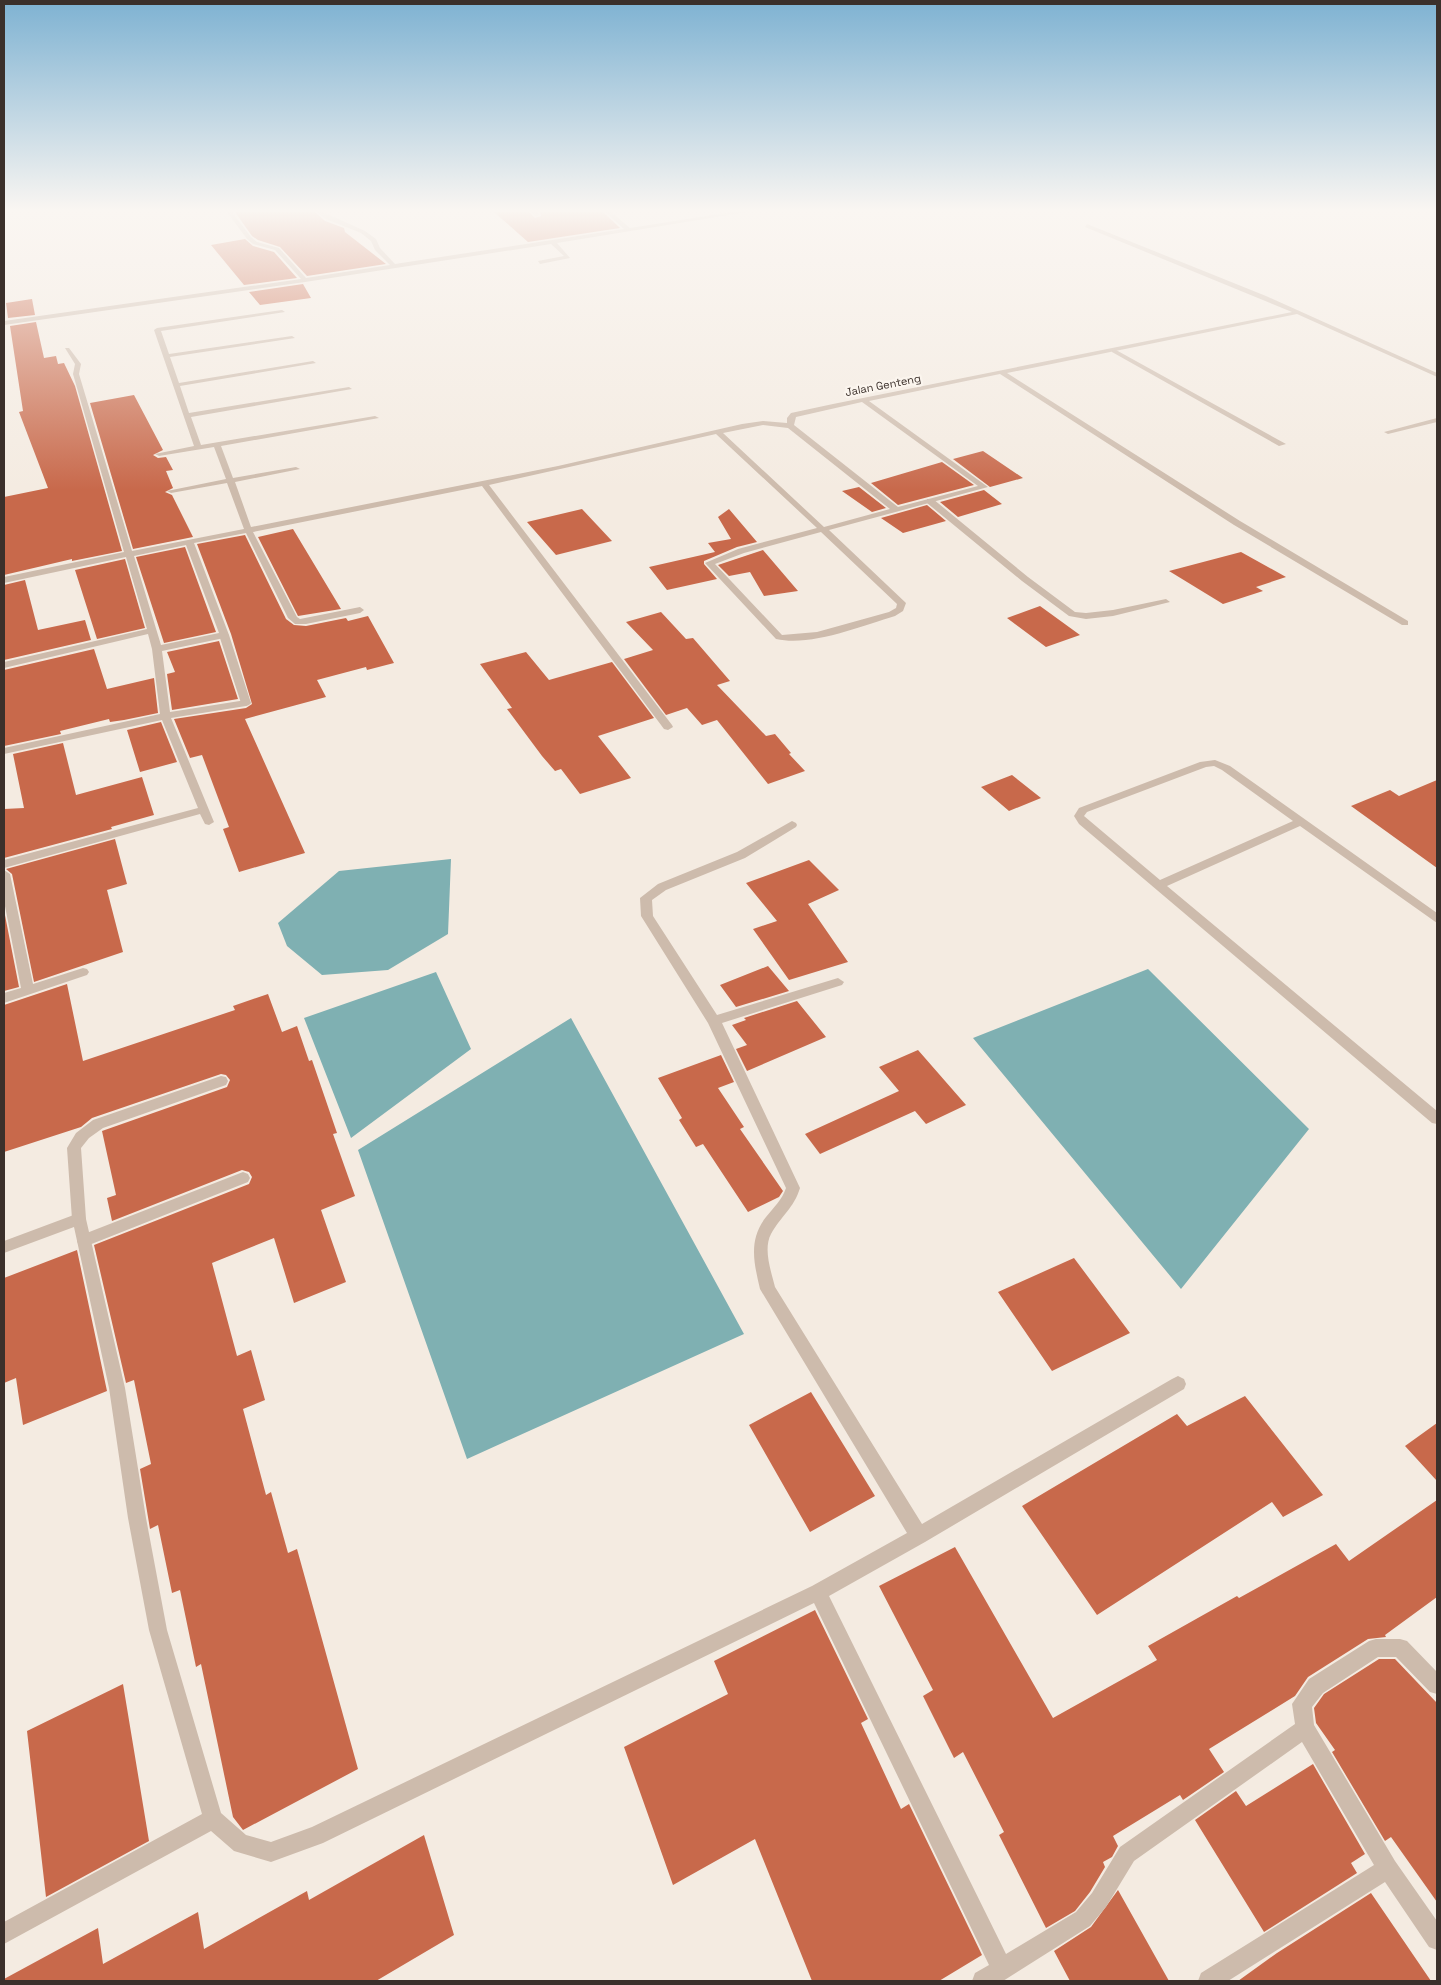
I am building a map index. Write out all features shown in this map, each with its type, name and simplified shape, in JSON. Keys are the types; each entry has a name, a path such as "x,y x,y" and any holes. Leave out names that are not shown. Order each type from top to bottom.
{"street":[{"path":"4,323 132,305"},
{"path":"1278,305 1437,375"},
{"path":"198,448 157,330 282,312"},
{"name":"Jalan Genteng","path":"790,426 791,418 800,413 1294,313"},
{"path":"166,356 292,338"},
{"path":"67,349 78,364 76,374 157,649 165,716 209,822"},
{"path":"1114,350 1282,444"},
{"path":"176,385 314,364"},
{"path":"1002,373 1237,523 1405,623"},
{"path":"186,416 349,389"},
{"path":"719,432 822,531 902,603 900,609 892,614 785,639 779,637 708,563 741,551 822,531 984,486 863,400"},
{"path":"159,454 375,418"},
{"path":"1388,432 1437,420"},
{"path":"4,580 763,423 790,426 895,510"},
{"path":"217,445 248,529 293,618 298,622 360,610"},
{"path":"172,491 296,469"},
{"path":"483,482 668,727"},
{"path":"930,501 1024,579 1072,614 1086,616 1166,602"},
{"path":"4,751 165,716 246,703 190,541"},
{"path":"4,665 151,631"},
{"path":"157,649 224,635"},
{"path":"1437,919 1302,821 1226,768 1215,763 1204,764 1083,810 1079,816 1083,822 1437,1119"},
{"path":"4,864 205,809"},
{"path":"1159,885 1302,821"},
{"path":"792,826 741,855 662,886 646,898 647,916 714,1022 793,1188 788,1205 770,1222 759,1243 761,1262 768,1289 919,1536"},
{"path":"4,874 28,991"},
{"path":"4,998 82,972"},
{"path":"714,1022 838,982"},
{"path":"221,1081 98,1124 84,1132 77,1140 74,1148 80,1219 118,1388 137,1518 158,1630 213,1819 241,1844 271,1852 316,1836 818,1592 919,1536 1178,1384"},
{"path":"84,1241 243,1178"},
{"path":"4,1247 80,1219"},
{"path":"818,1592 1002,1969"},
{"path":"1437,1685 1400,1648 1376,1648 1316,1686 1302,1704 1305,1728 1388,1868 1437,1939"},
{"path":"982,1981 1082,1919 1099,1900 1127,1854 1305,1728"},
{"path":"4,1934 213,1819"},
{"path":"1209,1981 1388,1868"}],"water":[{"path":"451,859 448,934 388,970 322,975 287,946 278,923 339,871"},
{"path":"1148,969 1309,1129 1181,1289 973,1038"},
{"path":"436,972 471,1049 351,1138 304,1018"},
{"path":"571,1018 744,1334 467,1459 358,1150"}],"building":[{"path":"6,305 33,305 35,315 8,318"},
{"path":"36,322 44,358 56,356 58,364 64,363 75,386 122,551 72,561 72,559 4,575 4,497 48,488 19,412 23,411 10,326"},
{"path":"134,395 163,450 153,455 158,458 166,457 173,470 166,471 173,488 165,492 172,495 193,537 133,549 90,403"},
{"path":"983,451 1023,478 990,487 953,459"},
{"path":"942,462 974,485 898,505 871,483"},
{"path":"859,487 886,508 872,512 842,491"},
{"path":"984,490 1002,504 958,517 940,502"},
{"path":"927,505 946,521 903,533 881,518"},
{"path":"582,509 612,541 556,555 527,522"},
{"path":"729,509 757,542 737,547 704,561 704,564 717,579 667,590 649,567 715,552 708,543 731,539 718,517"},
{"path":"293,529 341,609 298,616 258,537"},
{"path":"245,535 286,619 294,625 306,626 346,618 348,621 368,616 394,663 367,670 366,667 317,680 326,697 245,719 305,853 239,872 223,829 229,827 202,755 190,758 174,719 246,708 252,704 231,634 197,544"},
{"path":"185,547 216,632 164,643 136,557"},
{"path":"763,550 798,591 764,596 750,572 729,576 718,565"},
{"path":"1241,552 1286,577 1256,587 1263,591 1223,604 1169,571"},
{"path":"125,559 145,628 97,639 75,570"},
{"path":"25,580 38,630 85,620 91,640 4,660 4,585"},
{"path":"1040,606 1080,635 1046,647 1007,618"},
{"path":"661,612 686,639 693,638 730,681 717,685 766,736 775,734 791,753 789,754 805,771 768,784 717,720 702,725 687,708 666,715 624,659 653,650 626,622"},
{"path":"219,641 238,699 172,710 167,674 175,672 167,652"},
{"path":"94,649 107,689 154,678 158,713 110,722 109,719 60,731 61,734 4,746 4,670"},
{"path":"526,652 549,680 612,662 654,718 598,736 631,778 580,794 561,769 555,771 542,756 507,709 512,708 480,664"},
{"path":"161,722 177,762 140,772 127,730"},
{"path":"63,743 76,795 142,777 154,815 111,827 112,829 4,858 4,809 24,808 13,754"},
{"path":"1012,775 1041,798 1009,811 981,787"},
{"path":"1437,780 1437,868 1351,806 1390,790 1399,796"},
{"path":"115,839 127,884 107,890 123,952 34,982 12,874 6,869"},
{"path":"809,860 839,890 808,904 848,962 789,980 753,929 777,921 746,883"},
{"path":"4,910 19,987 4,991"},
{"path":"768,966 789,991 736,1007 720,985"},
{"path":"67,984 83,1061 235,1010 233,1006 268,994 282,1032 297,1026 309,1061 312,1060 337,1133 333,1134 355,1196 321,1210 346,1282 294,1303 274,1238 212,1263 237,1356 251,1350 265,1400 243,1409 266,1495 271,1492 288,1553 297,1549 358,1769 243,1830 233,1817 201,1664 196,1667 180,1590 172,1593 158,1525 150,1529 140,1469 151,1464 134,1380 126,1383 94,1245 249,1184 252,1177 249,1172 242,1170 112,1221 107,1198 116,1195 102,1131 227,1087 230,1080 226,1075 221,1074 92,1118 81,1127 4,1152 4,1005"},
{"path":"797,1001 826,1037 747,1071 736,1049 747,1045 732,1025 746,1020 744,1018"},
{"path":"918,1050 966,1105 926,1124 915,1111 820,1154 805,1134 899,1091 879,1067"},
{"path":"721,1055 734,1082 718,1088 744,1127 740,1129 783,1191 779,1197 748,1212 703,1144 696,1147 679,1120 682,1118 658,1078"},
{"path":"77,1250 107,1391 23,1425 16,1378 4,1383 4,1278"},
{"path":"1074,1258 1130,1333 1052,1371 998,1292"},
{"path":"811,1392 875,1496 810,1532 749,1425"},
{"path":"1245,1396 1323,1495 1283,1517 1272,1502 1097,1615 1022,1506 1177,1414 1187,1426"},
{"path":"1437,1423 1437,1481 1405,1446"},
{"path":"1437,1500 1437,1597 1385,1635 1386,1637 1368,1639 1308,1677 1295,1696 1209,1749 1224,1772 1183,1800 1180,1795 1113,1836 1118,1846 1112,1857 1103,1862 1105,1867 1090,1892 1075,1911 1046,1928 999,1835 1004,1832 963,1752 954,1758 923,1696 933,1690 879,1586 955,1547 1053,1718 1157,1660 1148,1646 1237,1596 1239,1598 1336,1544 1349,1561"},
{"path":"815,1610 868,1719 861,1723 901,1809 909,1804 982,1955 939,1981 812,1981 755,1839 673,1885 624,1747 728,1694 714,1661"},
{"path":"1379,1659 1395,1659 1437,1703 1437,1902 1391,1837 1385,1841 1332,1752 1335,1750 1316,1723 1314,1708 1324,1694"},
{"path":"123,1684 149,1841 46,1897 27,1731"},
{"path":"1313,1764 1365,1854 1351,1863 1357,1873 1264,1932 1195,1820 1236,1791 1246,1806"},
{"path":"424,1835 454,1935 376,1981 4,1981 4,1979 98,1928 103,1964 198,1912 204,1949 307,1891 309,1900"},
{"path":"1118,1890 1169,1981 1070,1981 1054,1951 1091,1927"},
{"path":"1371,1893 1431,1981 1238,1981 1277,1953"}]}
